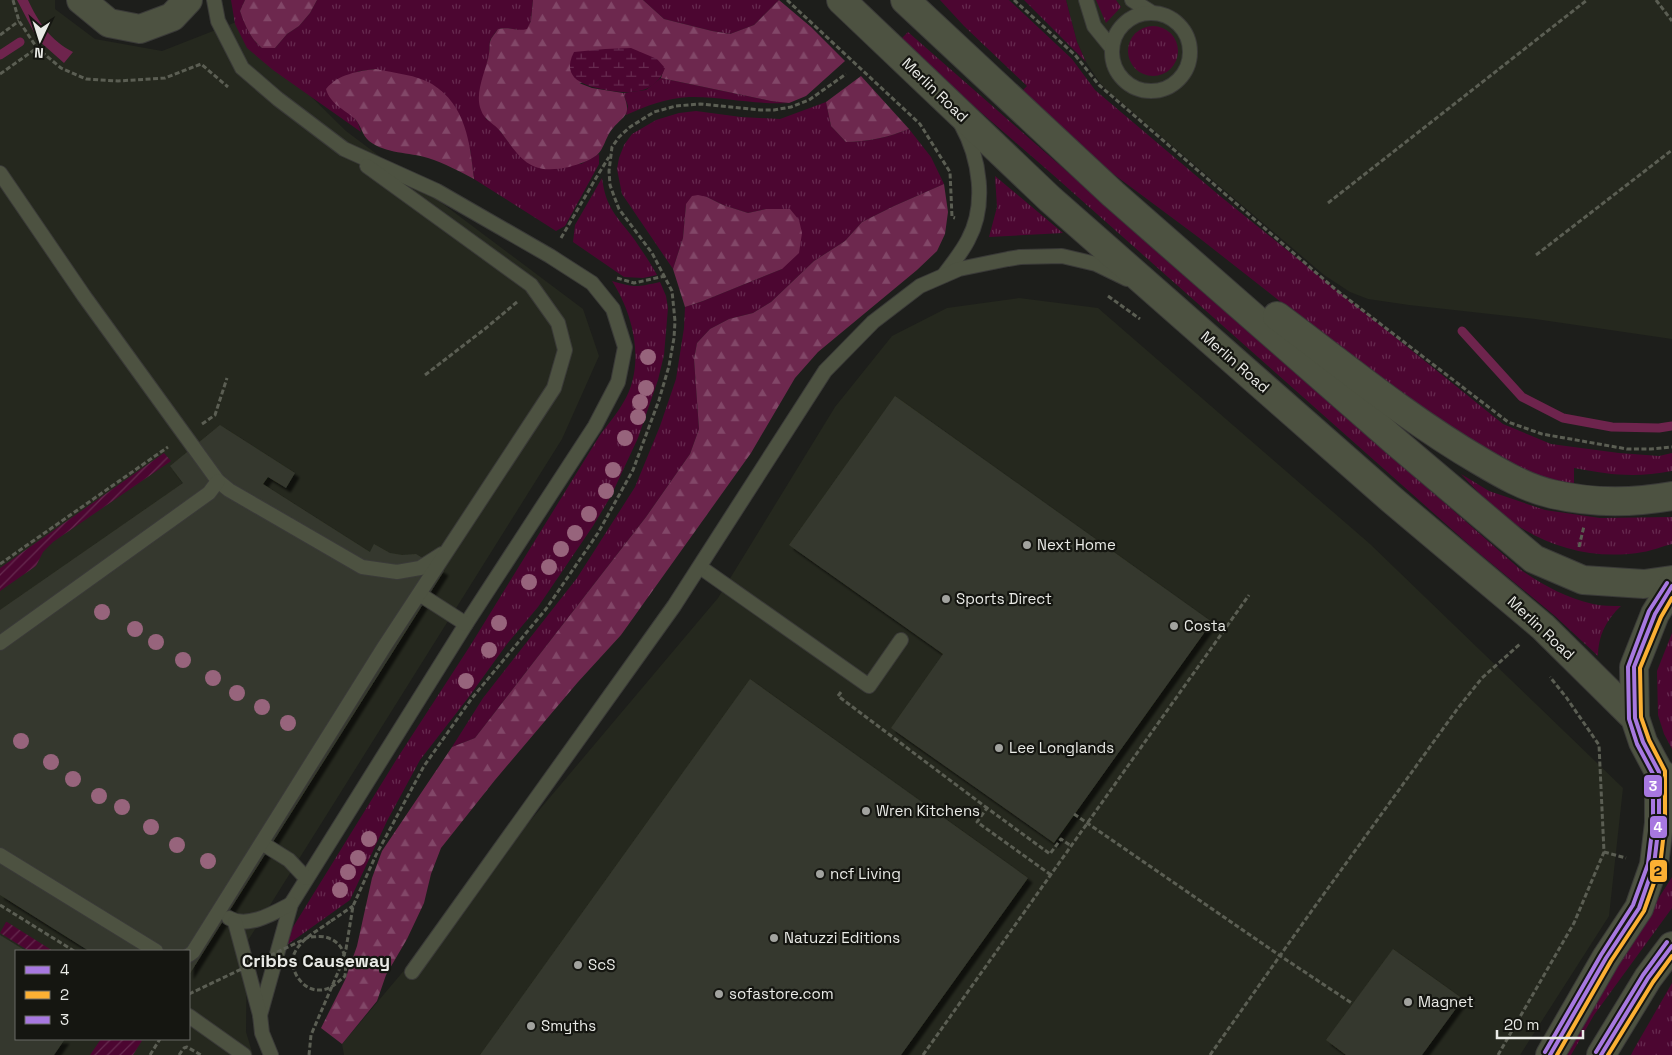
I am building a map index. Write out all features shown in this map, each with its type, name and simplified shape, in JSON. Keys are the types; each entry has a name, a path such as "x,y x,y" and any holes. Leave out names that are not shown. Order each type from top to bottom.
{"street":[{"path":"80,0 109,23 140,29 172,17 188,0"},
{"name":"Merlin Road","path":"841,0 1050,199 1399,505 1543,628 1635,718"},
{"path":"905,0 1113,194 1534,559 1583,580 1644,584 1672,580"},
{"path":"1113,194 1442,438 1511,479 1551,494 1589,499 1627,501 1672,496"},
{"path":"1550,1055 1606,958 1639,908 1654,865 1666,777 1643,742 1635,718 1634,667 1655,614 1672,586"},
{"path":"1601,1055 1648,978 1672,946"}],"lane":[{"path":"190,954 384,647 554,388 565,350 558,323 532,285 344,149 278,99 242,68 218,21 214,0"},
{"path":"1086,0 1094,26 1111,47"},
{"path":"1132,0 1151,12"},
{"path":"1151,12 1171,17 1187,36 1190,48 1189,61 1184,72 1176,82 1166,88 1153,91 1140,90 1130,86 1122,78 1115,69 1111,47 1114,36 1120,26 1139,14 1151,12"},
{"path":"943,276 968,240 978,211 979,172 966,133 949,103"},
{"path":"260,1015 291,904 466,624 595,426 618,382 625,347 613,308 592,283 550,256 437,191 344,149"},
{"path":"0,173 84,296 218,481 362,567 397,572 420,568 447,551"},
{"path":"412,972 674,606 825,371 873,322 920,286 959,269 1020,257 1062,256 1096,264 1157,294"},
{"path":"0,643 209,493 218,481"},
{"path":"700,567 869,686 901,640"},
{"path":"424,597 466,624"},
{"path":"265,845 289,860 306,878"},
{"path":"0,855 154,950"},
{"path":"222,914 236,922 265,918 291,904"},
{"path":"236,922 260,1015 262,1033 271,1055"},
{"path":"190,1017 244,1055"}],"path":[{"path":"14,0 19,21 37,48 60,68 86,79 118,81 166,78 201,64 230,90"},
{"path":"786,0 920,124 950,172 952,217 974,223"},
{"path":"1014,0 1075,55 1099,85 1335,289 1508,422 1542,434 1627,448 1650,449 1672,447"},
{"path":"1328,203 1586,0"},
{"path":"1656,0 1672,21"},
{"path":"0,35 19,21"},
{"path":"0,74 37,48"},
{"path":"1536,255 1672,150"},
{"path":"567,229 610,157"},
{"path":"561,238 569,243"},
{"path":"614,277 634,283 665,276"},
{"path":"1102,292 1142,321"},
{"path":"425,375 516,303"},
{"path":"0,564 215,415 226,378"},
{"path":"1572,576 1587,516 1589,499"},
{"path":"923,1055 1249,595"},
{"path":"1210,1055 1442,730 1482,678 1522,643 1518,637"},
{"path":"1498,1055 1574,923 1604,852 1599,745 1566,697 1547,674"},
{"path":"854,675 838,696 1050,854 1060,839 1071,846"},
{"path":"987,808 977,822 1051,875"},
{"path":"1074,814 1279,956 1352,1004"},
{"path":"0,905 72,950"},
{"path":"190,994 309,937 326,937 341,946 346,961 344,976 332,987 318,990 303,985 294,970 294,953 302,942 309,937 316,932 331,921 353,906"},
{"path":"150,1055 159,1040"},
{"path":"179,1055 187,1047 201,1055"}],"shaded area":[{"path":"0,0 55,0 55,9 95,39 162,51 249,17 275,61 346,131 583,309 599,356 562,439 247,942 246,1032 253,1055 0,1055"},
{"path":"17,0 28,0 36,16 52,37 73,52 64,63 38,40"},
{"path":"1066,0 1672,0 1672,339 1535,319 1409,305 1368,299 1350,292 1324,275 1100,83 1086,62 1077,42"},
{"path":"1019,298 1098,308 1370,544 1623,788 1609,916 1520,1055 344,1055 342,1044 718,598 835,407 892,336 947,308"}],"green space":[{"path":"231,0 245,0 240,11 251,36 262,48 275,48 287,34 299,26 310,13 317,0 533,0 531,21 527,30 498,29 490,40 489,55 479,96 486,119 495,124 513,148 581,164 599,154 599,164 565,226 556,231 474,179 470,149 376,69 360,71 343,77 354,118 361,132 273,70 247,48 235,24"},
{"path":"245,0 317,0 310,13 299,26 287,34 275,48 262,48 251,36 240,11"},
{"path":"533,0 643,0 664,19 730,34 754,25 779,0 811,27 845,61 806,96 789,103 661,78 664,68 579,83 592,88 623,93 627,112 610,132 597,155 587,161 569,167 545,169 529,163 515,151 499,129 485,117 479,103 480,89 491,39 498,29 527,29 531,21"},
{"path":"643,0 779,0 754,25 730,34 664,19"},
{"path":"940,0 1009,0 1072,59 1095,90 1220,196 1503,424 1551,444 1659,456 1672,453 1672,471 1623,475 1574,468 1574,487 1524,473 1487,457 1332,342 1198,237 1112,173 1021,92 1027,86 964,26"},
{"path":"1024,0 1066,0 1077,42 1086,62"},
{"path":"1096,0 1116,0 1121,7 1106,23"},
{"path":"1148,26 1158,26 1171,33 1178,46 1178,56 1171,69 1158,76 1148,76 1139,72 1132,65 1128,56 1128,46 1132,37 1139,30"},
{"path":"908,32 1521,570 1564,595 1596,605 1621,606 1611,617 1601,635 1598,656 1555,616 1474,549 1052,174 899,41"},
{"path":"631,48 657,59 665,68 661,77 648,88 632,92 606,90 583,83 572,75 570,61 574,52"},
{"path":"376,69 412,76 426,81 443,93 452,103 459,114 468,139 474,179 434,160 390,151 369,141 355,119 334,102 328,94 326,89 336,80 356,72"},
{"path":"861,76 909,129 878,138 846,142 831,126 826,102"},
{"path":"661,78 789,103 763,103 689,97 657,103 626,115 628,106 623,93 646,90"},
{"path":"826,102 831,126 846,142 878,138 909,129 931,157 944,184 862,222 845,241 814,261 771,302 753,313 729,319 710,329 697,343 694,359 699,429 690,454 646,517 475,738 452,747 483,698 577,578 635,487 660,426 676,379 684,328 685,307 782,269 766,209 748,213 723,205 707,197 686,204 683,238 673,269 622,194 617,169 624,145 632,134 656,120 679,113 696,111 741,117 780,119"},
{"path":"995,176 1063,233 989,237 997,207"},
{"path":"602,178 609,205 657,275 643,278 624,277 573,242 575,225"},
{"path":"944,184 948,212 945,234 937,251 917,270 818,352 795,378 751,453 621,635 578,682 495,780 441,848 431,874 424,903 407,939 386,975 377,1001 342,1044 321,1028 345,980 357,946 372,878 382,851 452,747 475,738 646,517 690,454 699,429 694,359 697,343 710,329 729,319 753,313 771,302 814,261 845,241 862,222"},
{"path":"698,195 748,213 766,209 790,209 799,220 802,233 799,253 782,269 685,307 673,269 683,238 686,204 692,196"},
{"path":"612,281 636,286 660,282 666,296 668,308 664,355 658,380 638,438 611,496 538,607 507,644 420,760 387,821 350,900 280,950 398,757 470,646 630,389 634,373 634,341 626,309"},
{"path":"164,453 171,461 53,542 43,552 36,566 0,591 0,568"},
{"path":"1461,474 1489,491 1545,510 1600,518 1672,517 1672,544 1646,551 1624,554 1586,552 1568,548 1533,535 1517,525 1491,505"},
{"path":"1672,633 1672,749 1664,734 1658,715 1657,671"},
{"path":"1672,877 1672,908 1594,1015 1571,1055 1559,1055"},
{"path":"7,922 51,950 27,950 0,933"},
{"path":"1672,983 1672,1055 1631,1055 1634,1049"},
{"path":"100,1040 142,1040 133,1055 90,1055"}],"building":[{"path":"895,396 1212,622 1054,843 891,728 943,654 789,545"},
{"path":"220,425 295,473 286,488 268,477 263,484 370,552 374,544 390,553 402,555 416,554 444,571 190,973 190,950 87,950 0,895 0,610 183,483 170,466"},
{"path":"750,679 1028,878 901,1055 480,1055"},
{"path":"0,935 24,950 15,950 15,1040 64,1040 54,1055 0,1055"},
{"name":"Magnet","path":"1393,949 1463,999 1422,1055 1346,1055 1326,1040"}],"waterway":[{"path":"0,55 20,42"},
{"path":"1462,331 1522,397 1563,418 1612,427 1659,428 1672,426"}],"transit line":[{"name":"3","path":"1545,1052 1601,955 1633,905 1648,864 1653,823 1653,774 1637,744 1629,719 1628,667 1649,611 1667,583"},
{"name":"4","path":"1550,1055 1606,958 1639,908 1654,865 1659,823 1659,772 1643,742 1635,718 1634,667 1655,614 1672,586"},
{"name":"2","path":"1557,1055 1611,961 1644,911 1660,866 1665,823 1665,771 1649,740 1641,717 1640,668 1661,617 1672,598"},
{"name":"3","path":"1596,1052 1643,975 1667,942"},
{"name":"4","path":"1601,1055 1648,978 1672,946"},
{"name":"2","path":"1608,1055 1653,982 1672,956"}],"place":[{"name":"Next Home","path":"1027,545"},
{"name":"Sports Direct","path":"946,599"},
{"name":"Costa","path":"1174,626"},
{"name":"Lee Longlands","path":"999,748"},
{"name":"Wren Kitchens","path":"866,811"},
{"name":"ncf Living","path":"820,874"},
{"name":"Natuzzi Editions","path":"774,938"},
{"name":"ScS","path":"578,965"},
{"name":"sofastore.com","path":"719,994"},
{"name":"Magnet","path":"1408,1002"},
{"name":"Smyths","path":"531,1026"}],"district":[{"name":"Cribbs Causeway","path":"316,961"}]}
